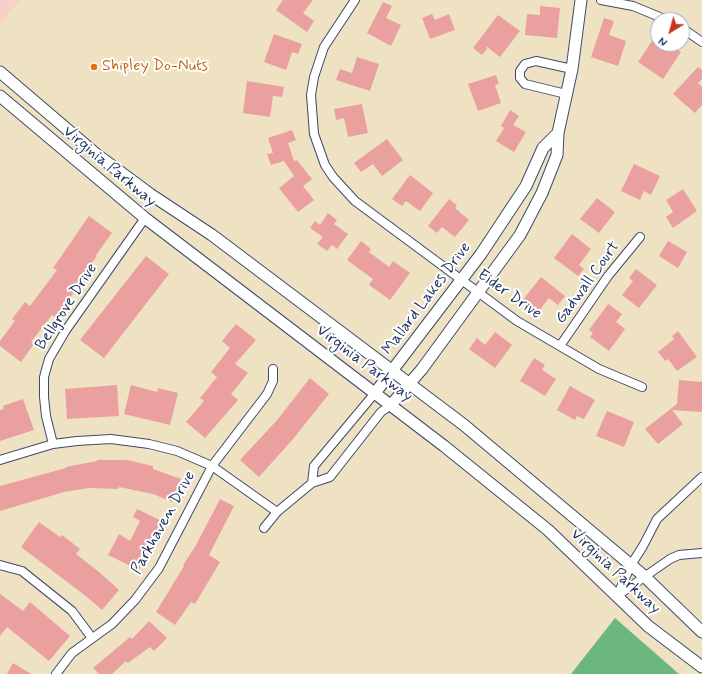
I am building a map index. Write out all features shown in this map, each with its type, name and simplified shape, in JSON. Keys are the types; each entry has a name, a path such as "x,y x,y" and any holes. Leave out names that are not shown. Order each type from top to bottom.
{"main road":[{"path":"391,405 409,382 422,370 520,235 542,192 557,155 558,133 572,69 581,0"},
{"name":"Virginia Parkway","path":"0,72 96,154 150,194 212,235 409,382 464,425 644,576 702,632"},
{"name":"Virginia Parkway","path":"0,96 144,218 376,393 548,530 648,626 702,667"},
{"path":"27,119 38,105"},
{"name":"Mallard Lakes Drive","path":"376,393 485,248 526,186 543,148 558,133"}],"street":[{"name":"Eider Drive","path":"355,0 330,35 318,61 311,95 314,134 325,165 340,186 355,201 517,321 599,369 642,388"},
{"path":"601,0 633,6 650,13"},
{"path":"690,34 702,42"},
{"path":"566,94 525,84 520,78 520,71 525,64 536,61 572,69"},
{"name":"Bellgrove Drive","path":"53,444 46,416 44,397 44,377 49,359 66,330 144,218"},
{"name":"Gadwall Court","path":"560,346 608,276 640,237"},
{"name":"Parkhaven Drive","path":"56,674 72,653 112,624 135,600 159,568 212,466 267,394 273,382 273,369"},
{"name":"Mallard Lakes Drive","path":"312,482 314,466 376,393"},
{"path":"264,528 277,512 312,482 330,477 381,412 391,405"},
{"path":"0,460 53,444 93,439 126,440 162,447 212,466 277,512"},
{"path":"617,596 630,565 660,515 702,477"},
{"path":"617,596 644,576 675,557 702,553"},
{"path":"0,565 22,571 72,611 92,638"}],"shaded area":[{"path":"0,0 20,0 0,24"}],"green space":[{"path":"615,618 679,674 571,674"}],"building":[{"path":"283,0 313,0 303,13 314,21 307,32 276,10"},
{"path":"383,2 392,6 386,18 401,25 391,46 367,33"},
{"path":"540,6 560,8 557,38 525,35 527,14 540,15"},
{"path":"432,14 435,20 449,14 455,30 430,39 422,18"},
{"path":"498,15 520,31 500,57 486,46 487,49 482,55 473,48"},
{"path":"604,18 614,21 609,35 626,41 618,66 591,57"},
{"path":"274,34 302,44 298,54 292,52 286,70 264,62"},
{"path":"650,44 650,52 681,52 663,79 638,62"},
{"path":"357,57 379,64 370,91 336,80 340,69 352,73"},
{"path":"698,67 702,70 702,79 698,83 702,87 702,105 695,113 673,94"},
{"path":"496,75 499,84 495,85 501,103 478,111 468,84"},
{"path":"247,81 284,87 282,97 273,96 270,117 243,113"},
{"path":"362,104 368,133 348,137 344,118 336,120 334,109"},
{"path":"510,110 519,116 513,125 526,132 514,152 496,141 504,128 501,126"},
{"path":"292,130 296,140 288,143 294,161 297,160 312,179 303,186 314,200 298,212 279,188 294,176 284,161 271,165 267,154 273,153 268,138"},
{"path":"387,139 403,160 382,176 373,164 361,172 354,163"},
{"path":"634,164 660,176 651,195 644,191 640,200 621,191"},
{"path":"410,175 433,193 420,211 406,201 402,206 392,199"},
{"path":"683,189 697,211 673,228 666,217 673,212 666,200"},
{"path":"597,198 615,212 599,233 580,219"},
{"path":"449,199 457,205 455,208 469,220 455,237 442,227 437,233 428,226"},
{"path":"328,213 337,220 334,224 348,234 337,249 332,245 327,251 317,244 323,237 310,228 315,221 320,225"},
{"path":"89,216 112,233 82,276 84,278 67,302 55,317 52,315 31,342 34,344 21,362 0,346 0,341 15,321 12,319 25,302 30,306 57,270 53,268"},
{"path":"572,234 591,249 579,265 584,269 578,276 554,258"},
{"path":"361,241 371,249 369,252 389,267 393,261 410,273 390,300 369,285 373,279 347,260"},
{"path":"668,241 687,252 678,268 659,256"},
{"path":"146,256 169,274 104,358 80,340"},
{"path":"636,269 657,285 639,308 622,295 633,281 629,278"},
{"path":"541,277 565,296 558,305 549,298 538,312 522,301"},
{"path":"608,304 622,314 616,322 625,329 609,351 590,337 593,333 589,330"},
{"path":"236,324 256,340 235,364 248,373 231,394 238,400 205,438 186,422 204,401 200,398 217,377 211,372 230,348 222,341"},
{"path":"678,331 697,357 677,371 668,359 665,361 658,352 674,339 672,336"},
{"path":"495,332 512,345 495,368 469,349 477,338 485,345"},
{"path":"534,358 545,365 542,370 556,379 545,396 520,381"},
{"path":"310,378 329,394 293,439 259,477 240,460 278,419"},
{"path":"679,380 702,382 702,412 672,410 683,424 658,444 645,429 677,404"},
{"path":"117,385 119,416 67,419 65,389"},
{"path":"131,385 157,392 158,388 178,393 170,425 124,414"},
{"path":"570,386 595,400 584,419 577,416 575,420 557,410"},
{"path":"23,399 34,430 0,441 0,410 4,409 3,406"},
{"path":"607,411 634,422 624,447 596,436"},
{"path":"97,460 127,460 153,466 153,469 181,479 172,502 153,494 119,487 118,489 89,488 64,492 0,511 0,486 66,467"},
{"path":"220,499 234,506 209,555 220,562 195,604 191,602 175,625 156,612 195,547"},
{"path":"137,509 164,522 139,570 108,555 119,534 130,541 140,521 133,517"},
{"path":"39,522 60,537 62,535 80,549 76,554 119,590 102,610 21,547"},
{"path":"0,594 23,611 30,602 70,636 49,661 7,627 0,636"},
{"path":"149,621 167,638 154,651 150,647 128,663 126,661 112,674 99,674 93,668 130,637 132,639"},
{"path":"13,663 31,674 7,674"}],"place":[{"name":"Shipley Do-Nuts","path":"94,67"}]}
